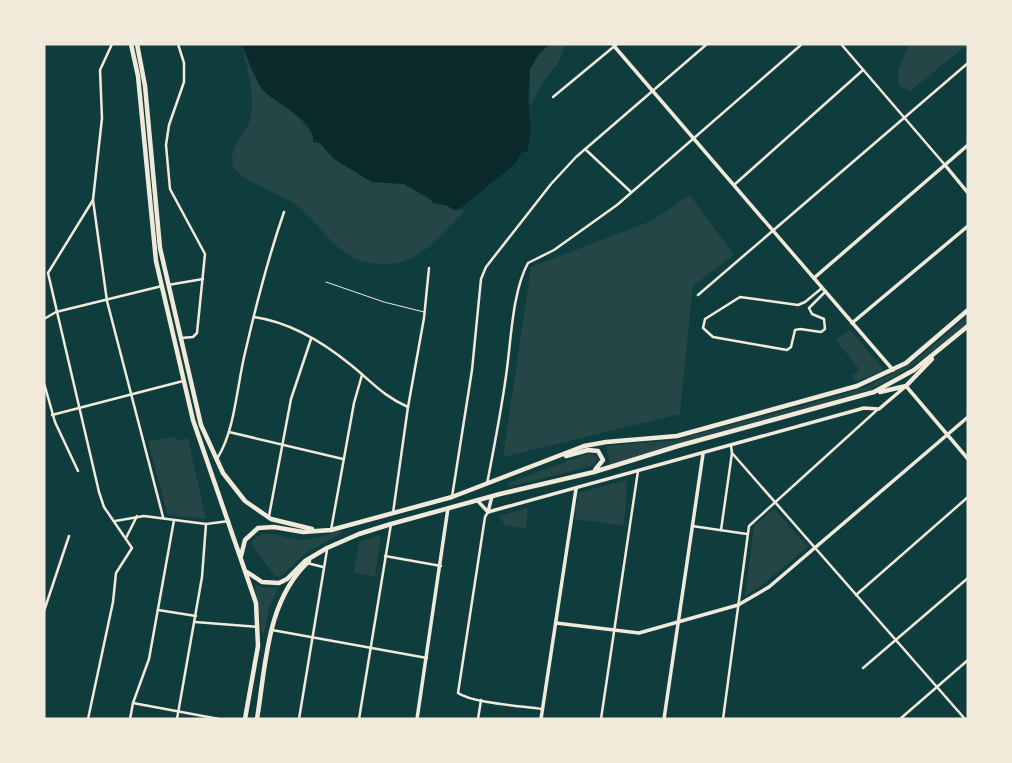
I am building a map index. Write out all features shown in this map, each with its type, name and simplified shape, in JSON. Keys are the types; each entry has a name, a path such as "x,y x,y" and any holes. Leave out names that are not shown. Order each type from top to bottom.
{"main road":[{"path":"131,44 139,88 152,241 181,338 201,425 216,460 239,494 256,511 268,518 323,531"},
{"path":"137,44 145,86 165,286 183,382 193,420 256,603 259,627 246,719"},
{"path":"545,463 592,444 672,437 836,393 893,370 910,360 968,310"},
{"path":"864,396 898,381 968,326"},
{"path":"247,572 262,582 279,583 287,579 305,561 359,534 906,386 927,366 934,355"},
{"path":"242,556 245,540 258,528 274,527 303,532 331,530 452,497 585,450 598,451 603,455 602,464 588,474"},
{"path":"257,719 276,612 286,590 307,563 327,548"}],"street":[{"path":"112,44 100,70 102,118 93,200 107,301 163,517"},
{"path":"178,44 184,63 184,76 166,138 168,174 171,191 204,248 197,333 193,337 181,338"},
{"path":"452,497 472,370 483,274 551,184 585,149 707,44"},
{"path":"487,484 525,269 531,261 554,250 585,229 631,192 803,44"},
{"path":"841,44 968,192"},
{"path":"553,97 616,45 893,370"},
{"path":"698,295 968,63"},
{"path":"734,185 863,70"},
{"path":"814,278 968,145"},
{"path":"585,149 631,192"},
{"path":"88,719 113,602 116,573 132,548 104,507 99,492 48,276 50,268 93,200"},
{"path":"216,460 229,432 270,251 284,212"},
{"path":"852,323 968,226"},
{"path":"44,264 50,268"},
{"path":"393,513 425,313 429,268"},
{"path":"44,319 57,312 203,279"},
{"path":"823,289 809,308 812,314 824,319 825,329 821,332 796,329 791,347 787,351 713,337 703,328 705,319 740,297 798,305 823,289"},
{"path":"254,317 281,322 311,339 344,360 389,398 408,407"},
{"path":"268,518 291,399 311,339"},
{"path":"331,530 354,403 362,375"},
{"path":"52,415 183,382"},
{"path":"44,383 52,415 78,471"},
{"path":"723,719 747,534 751,524 906,386 968,459"},
{"path":"488,512 864,408 879,409"},
{"path":"556,623 639,633 738,605 769,587 968,417"},
{"path":"229,432 343,459"},
{"path":"721,530 732,453 730,446"},
{"path":"732,453 965,719"},
{"path":"664,719 703,454"},
{"path":"601,719 638,471"},
{"path":"541,719 576,488"},
{"path":"492,496 485,517 457,691 460,696 542,709"},
{"path":"856,595 968,497"},
{"path":"477,500 488,512"},
{"path":"417,719 448,508"},
{"path":"113,521 137,516 206,524 229,521"},
{"path":"126,538 137,516"},
{"path":"130,719 149,659 174,520"},
{"path":"177,719 202,577 206,524"},
{"path":"359,719 391,524"},
{"path":"692,526 747,534"},
{"path":"44,611 69,536"},
{"path":"299,719 327,548"},
{"path":"385,556 441,566"},
{"path":"307,563 323,567"},
{"path":"863,668 968,578"},
{"path":"158,610 196,616"},
{"path":"195,622 259,627"},
{"path":"272,629 426,658"},
{"path":"900,719 968,660"},
{"path":"478,719 481,700"},
{"path":"133,704 219,719"}],"lane":[{"path":"326,282 425,313"}],"shaded area":[{"path":"241,44 550,44 539,54 530,69 528,98 531,133 527,152 522,152 515,164 462,207 453,210 447,205 433,203 404,184 372,182 334,159 320,143 313,142 312,134 302,119 262,89"},
{"path":"550,44 566,44 558,63 544,80 530,107 530,69 539,53"},
{"path":"898,44 968,44 968,47 963,48 910,91 899,86 898,70 908,46"},
{"path":"242,46 257,80 292,111 334,159 372,182 404,184 437,204 453,210 466,210 425,250 402,262 368,262 346,253 297,206 255,184 233,167 233,154 249,122 252,103"},
{"path":"690,195 734,255 693,286 680,414 503,457 531,267 651,221"},
{"path":"968,316 968,324 933,351 869,390 610,464 606,446 676,440 868,386 913,362"},
{"path":"850,330 884,370 856,382 851,376 860,370 836,340"},
{"path":"173,437 177,441 188,438 206,519 168,515 148,441"},
{"path":"587,454 597,457 595,465 509,487 508,483"},
{"path":"627,480 624,526 575,519 578,493"},
{"path":"528,508 526,529 505,525 499,516"},
{"path":"774,509 808,547 745,596 754,526"},
{"path":"341,530 342,533 306,553 280,577 275,576 251,543 256,537 268,534 303,540"},
{"path":"381,535 375,577 354,572 359,542"},
{"path":"255,584 264,588 279,587 269,608 264,634 262,633"}]}
